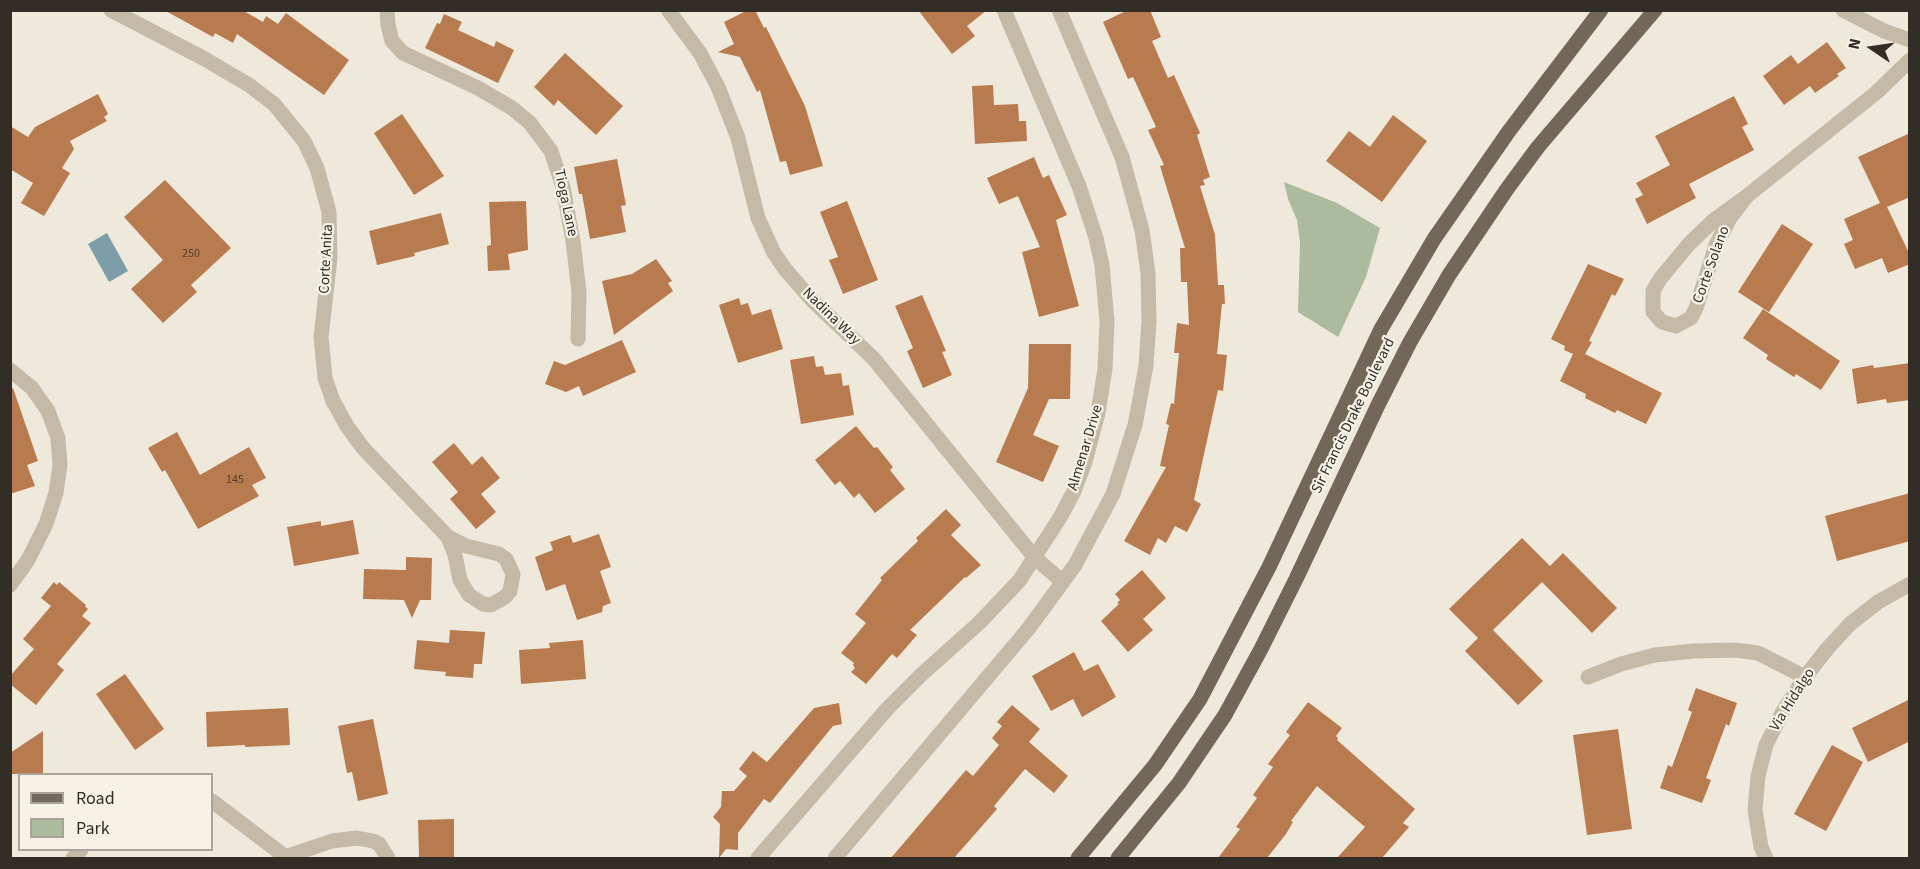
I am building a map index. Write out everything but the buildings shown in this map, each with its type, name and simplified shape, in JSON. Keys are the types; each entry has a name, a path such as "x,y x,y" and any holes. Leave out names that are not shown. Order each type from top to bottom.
{"main road":[{"name":"Sir Francis Drake Boulevard","path":"1078,858 1155,765 1200,699 1269,567 1381,329 1434,239 1509,131 1601,10"},
{"name":"Sir Francis Drake Boulevard","path":"1118,858 1179,783 1225,715 1296,579 1378,405 1449,275 1538,147 1655,10"}],"street":[{"name":"Corte Anita","path":"111,10 249,85 274,104 304,141 322,182 330,226 330,258 321,337 328,390 343,420 363,448 448,537 466,546 499,554 506,559 513,574 510,591 505,597 491,605 483,604 469,596 460,580 455,555 448,537"},
{"name":"Tioga Lane","path":"387,10 389,33 397,48 403,53 478,88 512,108 530,123 550,151 563,187 574,249 579,292 578,339"},
{"name":"Nadina Way","path":"668,10 700,53 718,87 738,138 758,218 779,261 811,299 874,359 1035,558 1063,582"},
{"name":"Almenar Drive","path":"758,858 871,726 922,674 999,603 1035,558 1074,490 1093,432 1105,369 1107,344 1102,265 1089,213 1004,10"},
{"path":"835,858 1029,628 1063,582 1106,509 1125,459 1143,388 1149,321 1148,273 1137,207 1111,130 1059,10"},
{"path":"1843,10 1884,31 1910,40"},
{"name":"Corte Solano","path":"1747,196 1730,218 1716,245 1691,318 1676,326 1662,322 1655,316 1652,304 1653,291 1689,244 1714,220 1877,92 1910,60"},
{"path":"10,370 32,388 48,411 58,438 60,465 56,493 44,530 28,560 10,585"},
{"name":"Via Hidalgo","path":"1766,858 1761,847 1755,810 1758,776 1766,745 1782,713 1805,677 1850,624 1878,602 1910,584"},
{"path":"1588,677 1621,664 1655,655 1735,650 1758,653 1782,663 1805,677"},
{"path":"213,802 286,858 332,841 357,838 379,844 388,858"}],"green space":[{"path":"1284,182 1337,203 1380,228 1366,277 1338,337 1298,312 1300,242 1297,220"}],"water":[{"path":"107,233 128,271 109,282 88,244"}]}
